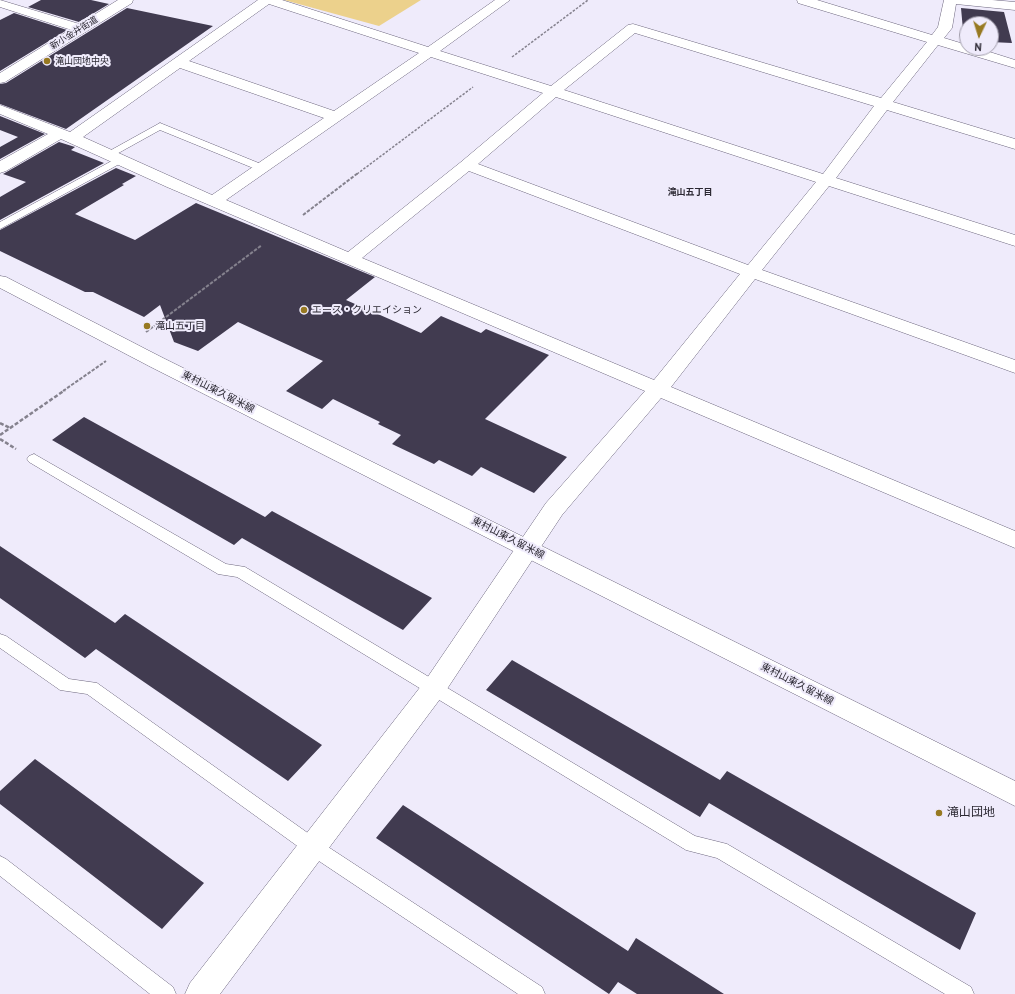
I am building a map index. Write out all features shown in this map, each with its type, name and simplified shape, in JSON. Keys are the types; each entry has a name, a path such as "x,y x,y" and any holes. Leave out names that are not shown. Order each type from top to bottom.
{"street":[{"name":"新小金井街道","path":"0,79 127,0"},
{"path":"0,168 66,136 268,0 1015,241"},
{"path":"214,201 504,0"},
{"path":"803,0 937,39 1015,64"},
{"path":"201,994 434,688 554,509 658,389 826,180 883,105 946,28 950,0 1015,6"},
{"path":"0,4 81,29"},
{"path":"350,259 468,166 554,92 633,28 1015,144"},
{"path":"178,62 336,117"},
{"path":"0,109 350,259 1015,540"},
{"path":"468,166 751,272 1015,367"},
{"name":"東村山東久留米線","path":"0,281 1015,794"}],"lane":[{"path":"0,226 114,157 160,126 262,168"},
{"path":"34,459 223,570 240,571 692,844 721,850 964,994"},
{"path":"0,640 66,685 91,688 313,847 536,994"},
{"path":"0,865 166,994"}],"path":[{"path":"0,435 127,346 588,0"},
{"path":"0,423 10,428"}],"shaded area":[{"path":"284,0 421,0 379,26"}],"building":[{"path":"41,0 91,0 109,4 79,22 28,7"},
{"path":"127,8 213,26 66,129 0,104 0,84 6,83"},
{"path":"961,8 1004,12 1012,43 999,42 999,16 962,16"},
{"path":"14,13 67,30 0,71 0,20"},
{"path":"0,116 45,134 0,159 0,147 18,137 0,130"},
{"path":"59,142 75,147 71,150 104,163 0,220 0,197 26,182 3,174"},
{"path":"116,168 136,176 122,184 124,185 75,214 135,240 196,203 375,277 346,300 421,333 441,316 481,333 486,329 549,355 485,419 567,457 534,493 481,467 472,476 439,460 434,464 392,444 401,435 378,424 380,422 333,399 322,409 286,391 323,361 238,322 198,351 174,342 160,305 144,317 93,292 85,292 0,251 0,230"},
{"path":"84,417 265,517 272,511 432,598 403,630 242,538 234,545 52,440"},
{"path":"0,546 115,623 125,614 322,745 288,781 96,649 85,658 0,598"},
{"path":"512,660 720,780 727,771 976,913 960,950 709,803 700,817 486,690"},
{"path":"35,759 204,883 162,929 0,804 0,791"},
{"path":"403,805 628,951 636,938 724,994 637,994 618,982 609,994 376,838"}],"place":[{"name":"滝山団地中央","path":"47,61"},
{"name":"エース・クリエイション","path":"304,310"},
{"name":"滝山五丁目","path":"147,326"},
{"name":"滝山団地","path":"939,813"}],"district":[{"name":"滝山五丁目","path":"690,192"}]}
